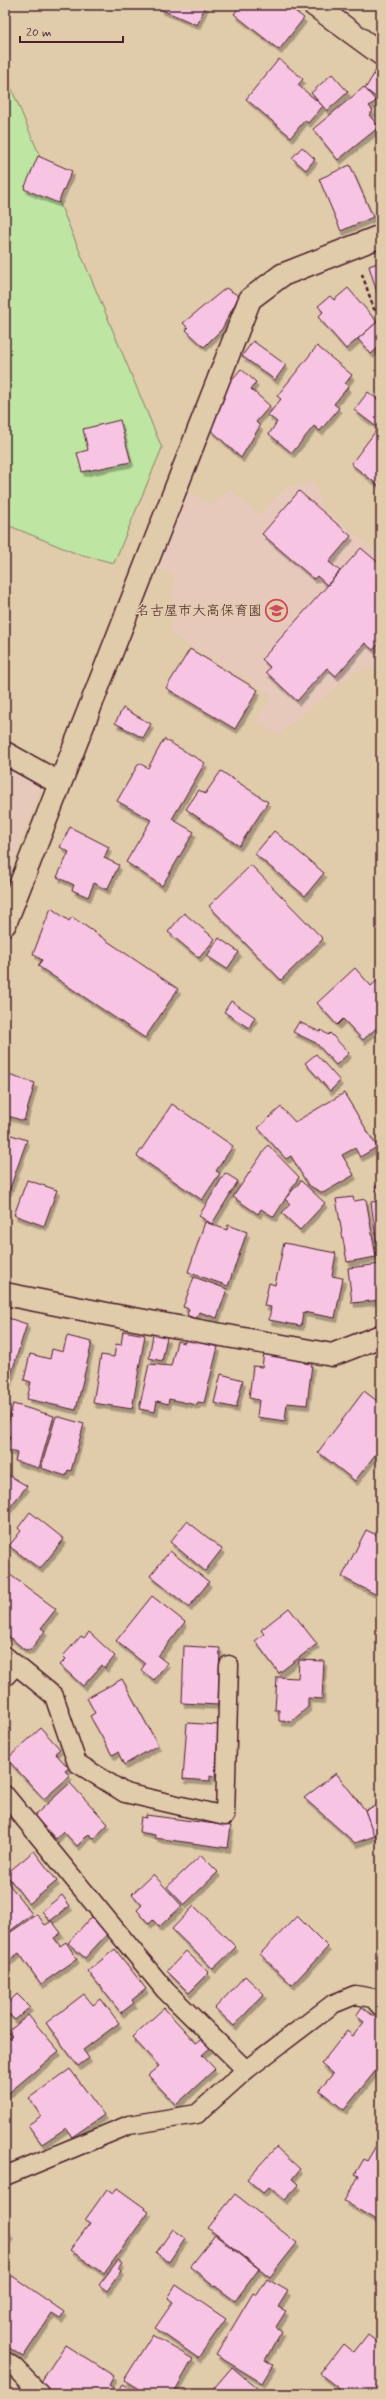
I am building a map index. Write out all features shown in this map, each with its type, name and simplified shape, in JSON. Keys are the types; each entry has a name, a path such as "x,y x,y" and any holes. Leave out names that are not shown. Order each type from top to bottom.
{"street":[{"path":"314,5 381,54"},
{"path":"5,924 250,299 282,275 381,236"},
{"path":"5,754 59,783"},
{"path":"5,1294 332,1355 381,1336"}],"lane":[{"path":"9,1666 54,1696 77,1762 125,1793 225,1816 229,1665"},
{"path":"5,1795 165,1990 246,2070"},
{"path":"5,2176 129,2125 197,2114 246,2070 333,2004 355,1995 374,1998 381,2006"},
{"path":"5,2361 14,2367 40,2394"}],"path":[{"path":"353,247 374,309 381,314"}],"shaded area":[{"name":"名古屋市大高保育園","path":"314,482 321,506 381,556 381,666 355,672 278,735 255,721 272,695 171,634 174,575 156,568 186,488 211,506 230,489 258,515 287,487 301,486"},
{"path":"5,764 42,784 5,882"}],"green space":[{"path":"5,73 162,448 114,563 75,553 5,524"}],"building":[{"path":"162,5 206,5 197,25 160,9"},
{"path":"241,5 287,5 304,18 279,50 234,14"},
{"path":"279,59 303,79 298,85 323,106 308,123 305,120 291,137 246,99"},
{"path":"377,69 381,71 381,101 365,89"},
{"path":"332,74 348,92 327,111 311,93"},
{"path":"364,87 376,101 369,106 373,111 369,115 379,127 338,160 313,129"},
{"path":"302,147 315,159 306,170 292,158"},
{"path":"38,156 72,171 58,203 24,189"},
{"path":"350,165 373,217 341,231 319,179"},
{"path":"381,262 381,306 369,266"},
{"path":"226,288 239,296 222,329 204,347 186,330 188,328 183,323"},
{"path":"348,288 377,322 346,349 318,317 323,312 318,306 330,296 334,300"},
{"path":"377,322 381,326 381,345 371,354 358,339"},
{"path":"253,341 286,365 275,380 242,356"},
{"path":"317,346 352,375 345,384 348,387 334,404 339,408 320,431 314,426 292,453 269,434 277,422 268,415 281,399 277,396"},
{"path":"241,369 256,382 251,389 270,406 256,422 260,426 241,458 209,428 228,384"},
{"path":"368,392 381,402 381,481 378,485 351,464 378,428 354,410"},
{"path":"120,420 131,462 82,472 77,453 88,450 83,429"},
{"path":"299,491 351,536 329,562 340,571 327,585 317,576 314,579 262,534"},
{"path":"361,548 381,565 381,641 373,650 365,643 336,676 327,668 297,701 266,672 270,667 262,659"},
{"path":"190,649 258,690 235,729 166,688"},
{"path":"123,708 151,724 143,738 115,723"},
{"path":"164,739 205,763 172,819 194,832 162,886 126,862 151,820 117,801 139,763 148,768"},
{"path":"221,771 268,802 239,846 186,809 199,790 205,794"},
{"path":"70,827 109,847 104,858 119,865 107,890 94,883 88,897 72,890 74,885 57,877 69,852 60,847"},
{"path":"274,831 324,873 305,896 255,854"},
{"path":"251,865 323,939 281,980 209,906"},
{"path":"51,908 69,921 72,917 178,989 145,1038 38,966 42,960 33,954"},
{"path":"184,913 215,939 199,958 168,932"},
{"path":"219,938 239,952 227,969 207,956"},
{"path":"355,968 371,986 381,977 381,1024 363,1040 343,1019 337,1025 317,1003"},
{"path":"231,1001 255,1017 249,1028 224,1012"},
{"path":"299,1022 320,1032 321,1030 328,1035 330,1033 349,1053 336,1065 316,1043 293,1032"},
{"path":"316,1054 340,1081 330,1091 305,1063"},
{"path":"5,1074 35,1083 24,1121 5,1115"},
{"path":"344,1093 377,1147 360,1157 355,1148 342,1155 354,1175 323,1193 308,1185 291,1156 286,1159 258,1128 281,1107 295,1122"},
{"path":"172,1104 233,1146 216,1171 220,1173 202,1200 137,1156"},
{"path":"5,1133 27,1140 9,1191 5,1190"},
{"path":"268,1145 299,1177 274,1217 261,1209 258,1214 233,1197"},
{"path":"225,1173 238,1181 212,1224 199,1216"},
{"path":"27,1180 57,1190 44,1226 14,1215"},
{"path":"301,1181 325,1203 300,1230 282,1213 290,1204 285,1199"},
{"path":"381,1184 381,1197 379,1198 375,1186"},
{"path":"353,1197 354,1201 366,1199 376,1257 347,1262 336,1199"},
{"path":"381,1201 381,1254 378,1254 371,1202"},
{"path":"205,1222 227,1230 228,1225 247,1232 228,1286 188,1272"},
{"path":"284,1243 336,1253 332,1276 343,1278 335,1318 303,1312 301,1326 269,1320 271,1307 264,1306 269,1283 275,1285"},
{"path":"381,1264 381,1300 352,1303 348,1268"},
{"path":"194,1277 227,1289 217,1318 199,1312 196,1319 187,1315 189,1309 183,1307"},
{"path":"5,1317 27,1324 5,1394"},
{"path":"123,1331 145,1335 132,1409 93,1403 101,1355 114,1357 116,1344 121,1345"},
{"path":"153,1334 167,1337 162,1361 149,1358"},
{"path":"67,1336 92,1342 76,1410 27,1399 31,1382 24,1380 30,1354 50,1359 52,1349 63,1352"},
{"path":"185,1339 218,1347 204,1403 198,1402 197,1405 169,1399 168,1404 157,1401 155,1412 139,1409 149,1364 171,1366 177,1341 185,1343"},
{"path":"264,1353 305,1358 304,1363 312,1364 307,1405 287,1403 285,1421 257,1417 259,1400 249,1398 253,1366 262,1367"},
{"path":"221,1374 243,1380 236,1408 214,1403"},
{"path":"364,1391 381,1404 381,1447 355,1481 318,1452"},
{"path":"13,1404 54,1416 39,1468 15,1461 17,1453 6,1450 10,1436 5,1435"},
{"path":"56,1416 84,1424 71,1471 68,1470 66,1476 41,1468"},
{"path":"5,1473 27,1486 5,1513"},
{"path":"30,1512 64,1539 40,1569 9,1546 21,1531 18,1528"},
{"path":"187,1521 222,1549 205,1571 170,1542"},
{"path":"366,1530 381,1537 381,1597 342,1577"},
{"path":"170,1551 209,1582 189,1607 150,1576"},
{"path":"5,1571 56,1609 41,1628 45,1631 31,1649 25,1650 5,1633 10,1627 5,1623"},
{"path":"152,1596 185,1622 158,1656 167,1663 154,1680 141,1670 145,1664 116,1641"},
{"path":"289,1608 317,1644 279,1673 255,1641 264,1634 261,1630"},
{"path":"89,1632 115,1656 105,1668 102,1665 83,1686 60,1665 66,1659 63,1656 81,1636 84,1638"},
{"path":"184,1646 220,1648 218,1705 182,1703"},
{"path":"299,1660 324,1661 322,1699 308,1698 308,1707 291,1722 279,1721 279,1710 275,1710 277,1677 298,1678"},
{"path":"122,1679 158,1745 124,1765 118,1752 112,1755 90,1716 95,1713 87,1698"},
{"path":"187,1723 219,1725 215,1777 210,1776 210,1781 183,1779"},
{"path":"41,1728 60,1749 55,1753 69,1768 65,1771 70,1776 44,1799 7,1759"},
{"path":"336,1773 365,1810 375,1836 355,1843 304,1798"},
{"path":"70,1783 108,1824 94,1839 89,1834 77,1846 63,1831 56,1839 34,1816"},
{"path":"381,1804 381,1832 374,1835 365,1810"},
{"path":"146,1815 231,1826 228,1848 155,1838 155,1835 139,1832 141,1817 146,1818"},
{"path":"34,1851 57,1881 29,1904 6,1874"},
{"path":"201,1855 218,1872 184,1905 167,1887"},
{"path":"153,1874 182,1906 159,1927 153,1920 149,1924 137,1910 142,1905 132,1894"},
{"path":"5,1879 32,1914 5,1935"},
{"path":"62,1895 70,1906 50,1921 42,1911"},
{"path":"194,1906 236,1947 213,1969 172,1929"},
{"path":"37,1914 45,1925 52,1921 61,1933 54,1938 60,1946 66,1942 77,1959 41,1984 19,1953 5,1963 5,1936"},
{"path":"297,1916 328,1947 292,1985 260,1954"},
{"path":"91,1917 108,1933 85,1958 68,1943"},
{"path":"115,1949 146,1989 132,2000 134,2003 121,2013 88,1971"},
{"path":"186,1951 209,1973 189,1993 167,1971"},
{"path":"245,1976 264,1994 234,2026 215,2008"},
{"path":"17,1994 30,2007 15,2020 5,2010 5,2006"},
{"path":"84,1994 93,2005 101,1999 119,2023 83,2050 89,2058 78,2066 46,2023"},
{"path":"362,2007 381,2022 381,2064 344,2110 319,2090 333,2074 321,2064 347,2031 353,2036 364,2022 356,2016"},
{"path":"164,2008 196,2043 202,2039 210,2048 202,2055 215,2069 176,2105 148,2075 159,2066 132,2037"},
{"path":"28,2015 59,2051 5,2096 5,2042 12,2036 8,2032"},
{"path":"70,2069 104,2115 72,2137 66,2128 42,2144 28,2125 41,2116 29,2098"},
{"path":"377,2144 381,2146 381,2223 344,2201 359,2176 355,2174 364,2159 367,2161"},
{"path":"276,2147 300,2169 292,2179 299,2185 285,2200 269,2187 263,2193 247,2179"},
{"path":"117,2188 149,2211 104,2274 70,2250 90,2223 85,2220 107,2189 113,2193"},
{"path":"235,2194 297,2243 270,2277 208,2228"},
{"path":"173,2229 185,2238 169,2262 156,2253"},
{"path":"5,2231 11,2234 5,2244"},
{"path":"215,2235 259,2269 235,2301 190,2267"},
{"path":"118,2260 122,2263 119,2267 122,2270 107,2291 99,2285"},
{"path":"11,2275 64,2312 60,2319 52,2314 23,2357 5,2345 5,2284"},
{"path":"267,2279 288,2291 278,2307 286,2311 276,2327 282,2331 265,2360 273,2365 262,2383 216,2355 253,2293 257,2295"},
{"path":"176,2285 226,2319 198,2358 155,2328 173,2302 168,2298"},
{"path":"152,2335 193,2359 173,2394 147,2394 124,2380"},
{"path":"368,2335 381,2345 381,2394 346,2394 320,2374 343,2344 354,2353"},
{"path":"65,2345 114,2376 109,2385 116,2390 113,2394 53,2394 39,2385"},
{"path":"232,2367 264,2394 209,2394"},
{"path":"122,2384 138,2394 116,2394"},
{"path":"302,2389 308,2394 297,2394"}],"place":[{"name":"名古屋市大高保育園","path":"277,611"}]}
